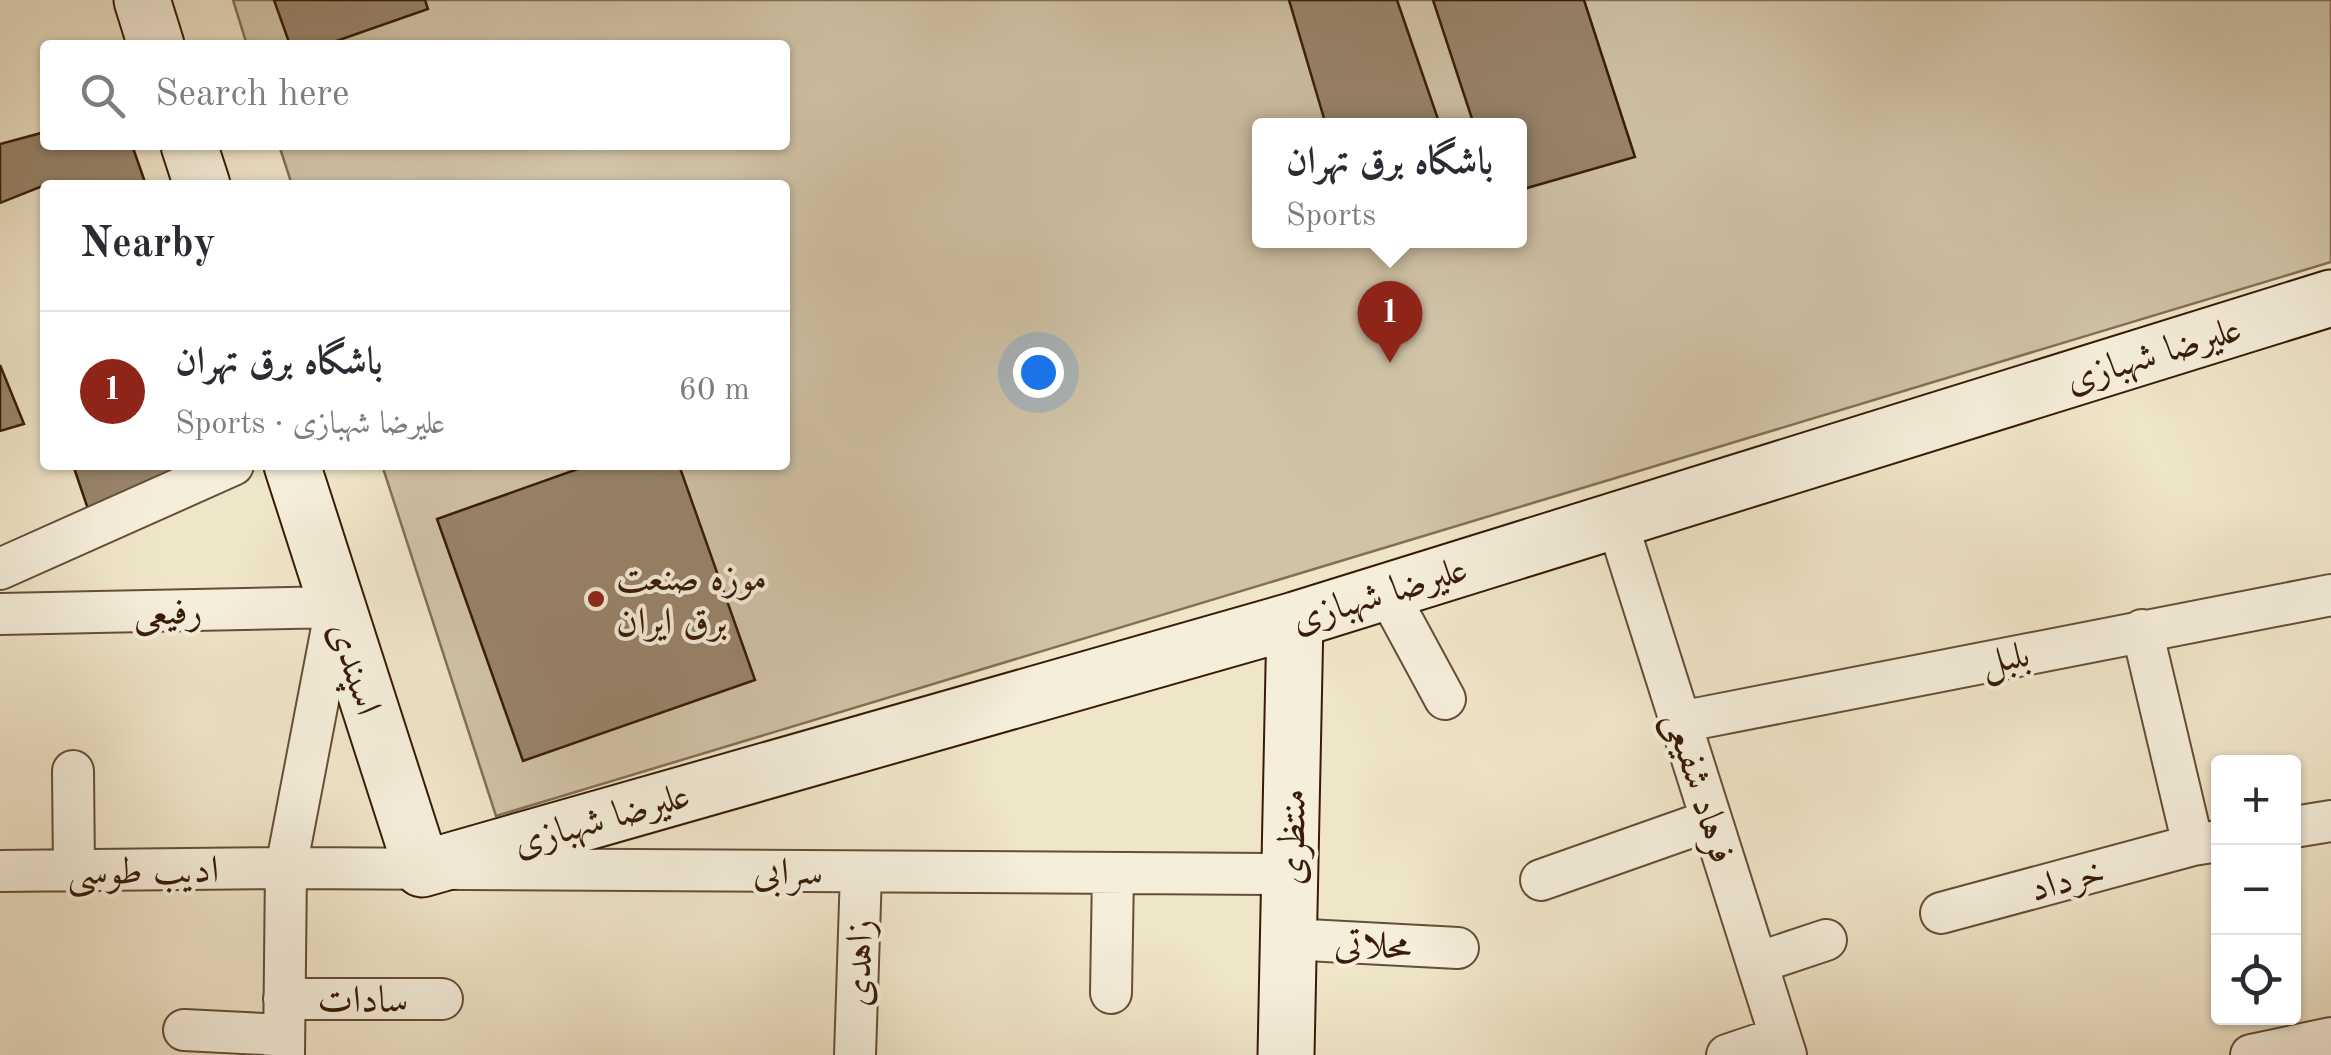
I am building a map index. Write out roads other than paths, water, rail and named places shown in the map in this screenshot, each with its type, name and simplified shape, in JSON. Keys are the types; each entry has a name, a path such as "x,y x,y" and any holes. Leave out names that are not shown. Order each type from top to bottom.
{"main road":[{"path":"142,0 154,40"},
{"path":"191,150 200,180"},
{"name":"علیرضا شهبازی","path":"422,869 1295,620 2331,298"},
{"name":"اسپندی","path":"294,470 422,869"},
{"name":"منتظری","path":"1286,1055 1295,620"}],"street":[{"path":"0,569 222,470"},
{"name":"فرهاد شفیعی","path":"1616,519 1783,1046"},
{"path":"1386,590 1445,700"},
{"name":"بلبل","path":"1680,722 2331,595"},
{"path":"284,1030 286,868 336,608"},
{"name":"رفیعی","path":"0,614 336,608"},
{"name":"خرداد","path":"1942,913 2206,843 2142,630"},
{"path":"73,771 74,870"},
{"path":"1542,880 1712,820"},
{"path":"2301,826 2331,820"},
{"name":"سرابی","path":"286,868 1290,874"},
{"name":"ادیب طوسی","path":"0,871 286,868"},
{"name":"زاهدی","path":"855,1055 861,872"},
{"path":"1111,994 1113,873"},
{"name":"محلاتی","path":"1288,939 1458,948"},
{"path":"1756,963 1826,940"},
{"name":"سادات","path":"184,1030 284,1030 442,999"},
{"path":"2251,1055 2331,1038"},
{"path":"1727,1055 1783,1046"}],"place":[{"name":"باشگاه برق تهران","path":"1390,363"},
{"name":"موزه صنعت برق ایران","path":"596,599"}]}
